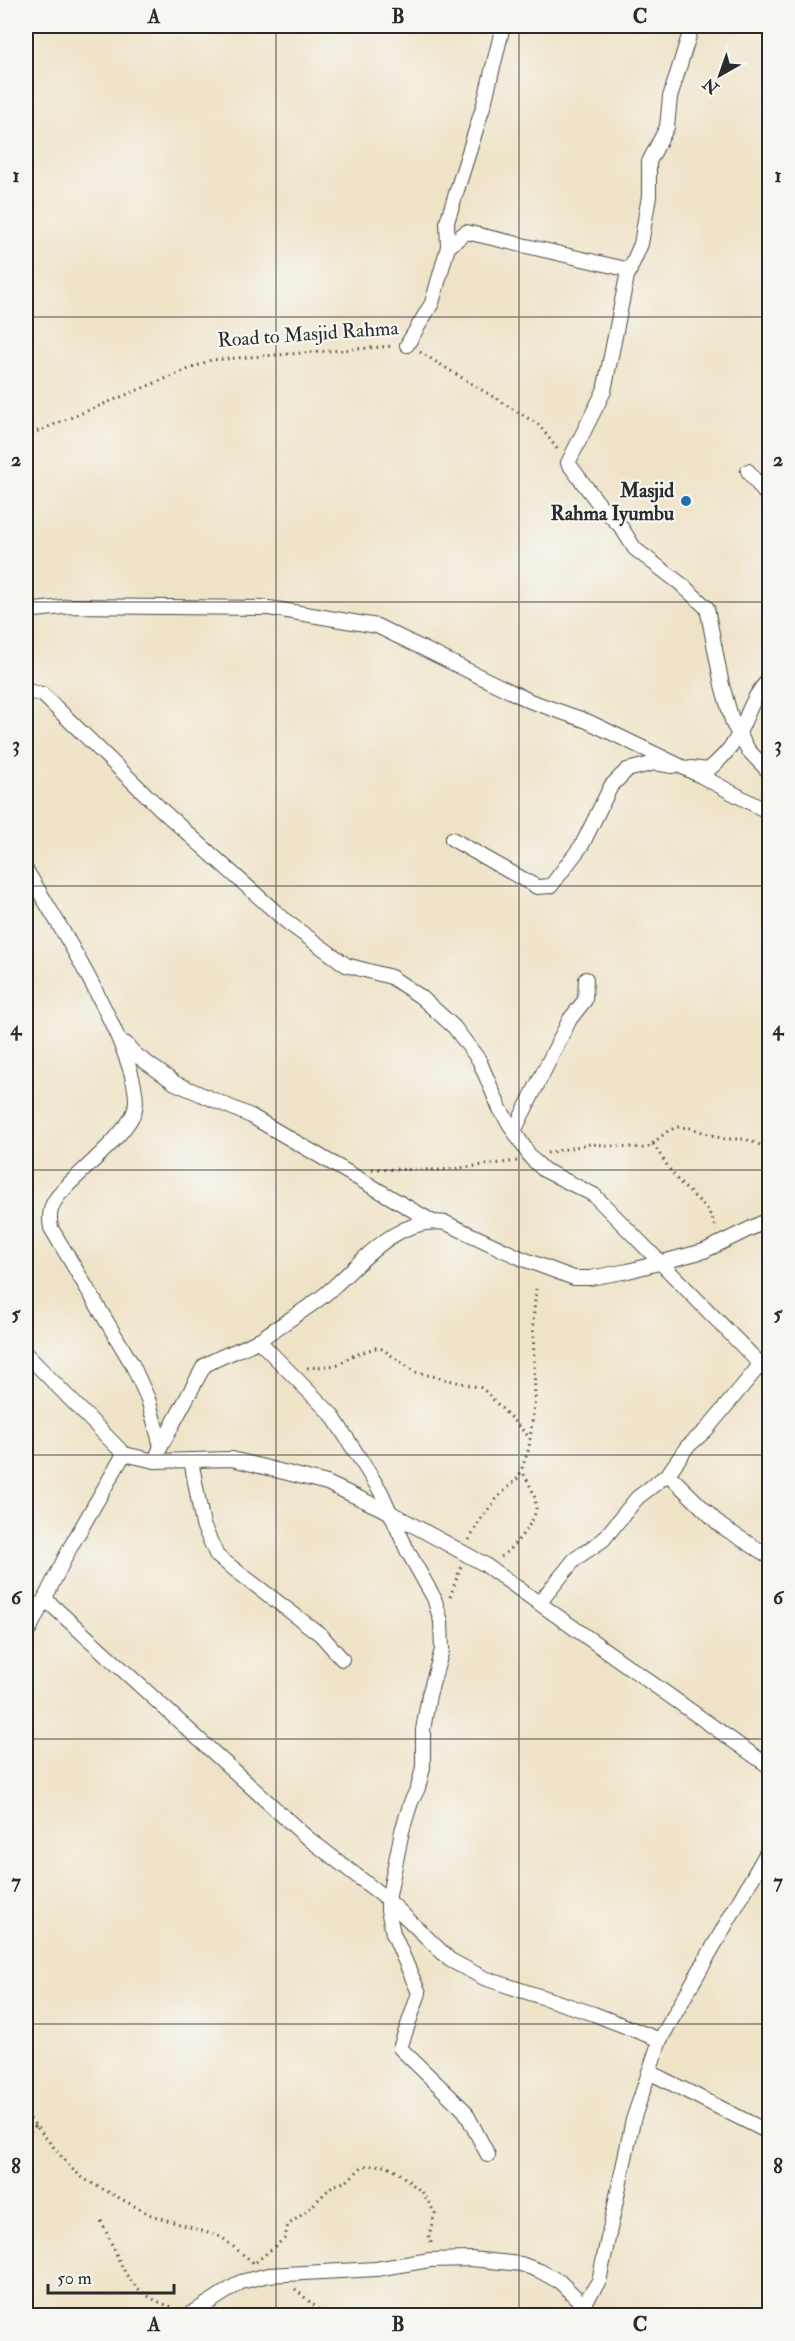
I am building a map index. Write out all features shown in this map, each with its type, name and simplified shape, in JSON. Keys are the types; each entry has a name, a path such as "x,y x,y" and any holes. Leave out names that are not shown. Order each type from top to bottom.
{"street":[{"path":"407,345 432,303 448,248 447,222 484,104 503,26"},
{"path":"692,26 670,97 668,127 649,162 649,196 641,244 630,270 604,391 568,463 599,504 621,527 635,549 681,584 707,608 722,685 733,724 749,751 770,773"},
{"path":"448,248 466,232 630,270"},
{"path":"748,471 770,500"},
{"path":"26,610 72,606 269,608 376,626 530,701 587,721 770,813"},
{"path":"452,839 537,887 551,886 582,845 611,786 627,770 655,763 708,770 720,760 739,734 745,714 760,688 770,678"},
{"path":"26,691 42,694 165,813 287,922 346,965 391,977 421,997 454,1027 479,1060 500,1109 531,1158 544,1170 594,1195 765,1370 706,1431 687,1447 668,1474 637,1498 603,1540 575,1559 540,1602"},
{"path":"26,870 60,925 112,1028 131,1069 137,1092 135,1111 124,1128 55,1199 50,1217 51,1228 132,1364 148,1399 161,1446"},
{"path":"514,1131 570,1019 585,1000 586,979"},
{"path":"112,1028 136,1055 165,1077 251,1116 433,1222"},
{"path":"155,1461 204,1366 258,1340 323,1296 380,1242 420,1224 446,1223 524,1259 574,1278 599,1277 704,1251 770,1219"},
{"path":"258,1340 332,1415 381,1492 407,1550 434,1598 441,1621 442,1650 429,1695 423,1730 423,1767 402,1831 388,1900 393,1933 419,1993 400,2048 465,2111 488,2155"},
{"path":"26,1354 124,1454 155,1461 232,1459 327,1483 391,1513 484,1564 770,1767"},
{"path":"26,1636 71,1546 124,1454"},
{"path":"191,1460 203,1525 217,1556 321,1635 342,1659"},
{"path":"668,1474 721,1526 770,1557"},
{"path":"45,1599 304,1835 388,1900 450,1959 484,1978 594,2014 660,2040"},
{"path":"584,2304 599,2281 633,2120 660,2040 770,1847"},
{"path":"649,2072 770,2133"},
{"path":"189,2314 242,2282 268,2275 375,2269 436,2259 471,2259 521,2264 560,2282 595,2316"}],"path":[{"name":"Road to Masjid Rahma","path":"26,436 211,360 407,345 436,360 539,425 568,463"},
{"path":"367,1168 442,1170 494,1166 590,1144 642,1148 653,1144 676,1127 692,1128 723,1139 745,1139 770,1149"},
{"path":"653,1144 681,1183 712,1214 721,1244"},
{"path":"441,1621 457,1580 468,1542 481,1519 522,1471 530,1438 535,1397 533,1323 536,1289"},
{"path":"285,1368 323,1368 338,1365 352,1356 375,1348 382,1349 415,1372 482,1388 530,1438"},
{"path":"457,1580 502,1556 515,1544 536,1512 537,1505 522,1471"},
{"path":"26,2114 71,2168 84,2179 151,2215 221,2237 268,2275"},
{"path":"26,2136 36,2125"},
{"path":"254,2264 285,2238 288,2225 307,2211 332,2186 346,2181 360,2168 367,2165 385,2165 394,2169 423,2193 435,2213 429,2235 436,2259"},
{"path":"101,2221 126,2276 135,2287 147,2297 189,2314"},
{"path":"292,2286 326,2316"}],"place":[{"name":"Masjid Rahma Iyumbu","path":"686,501"}]}
